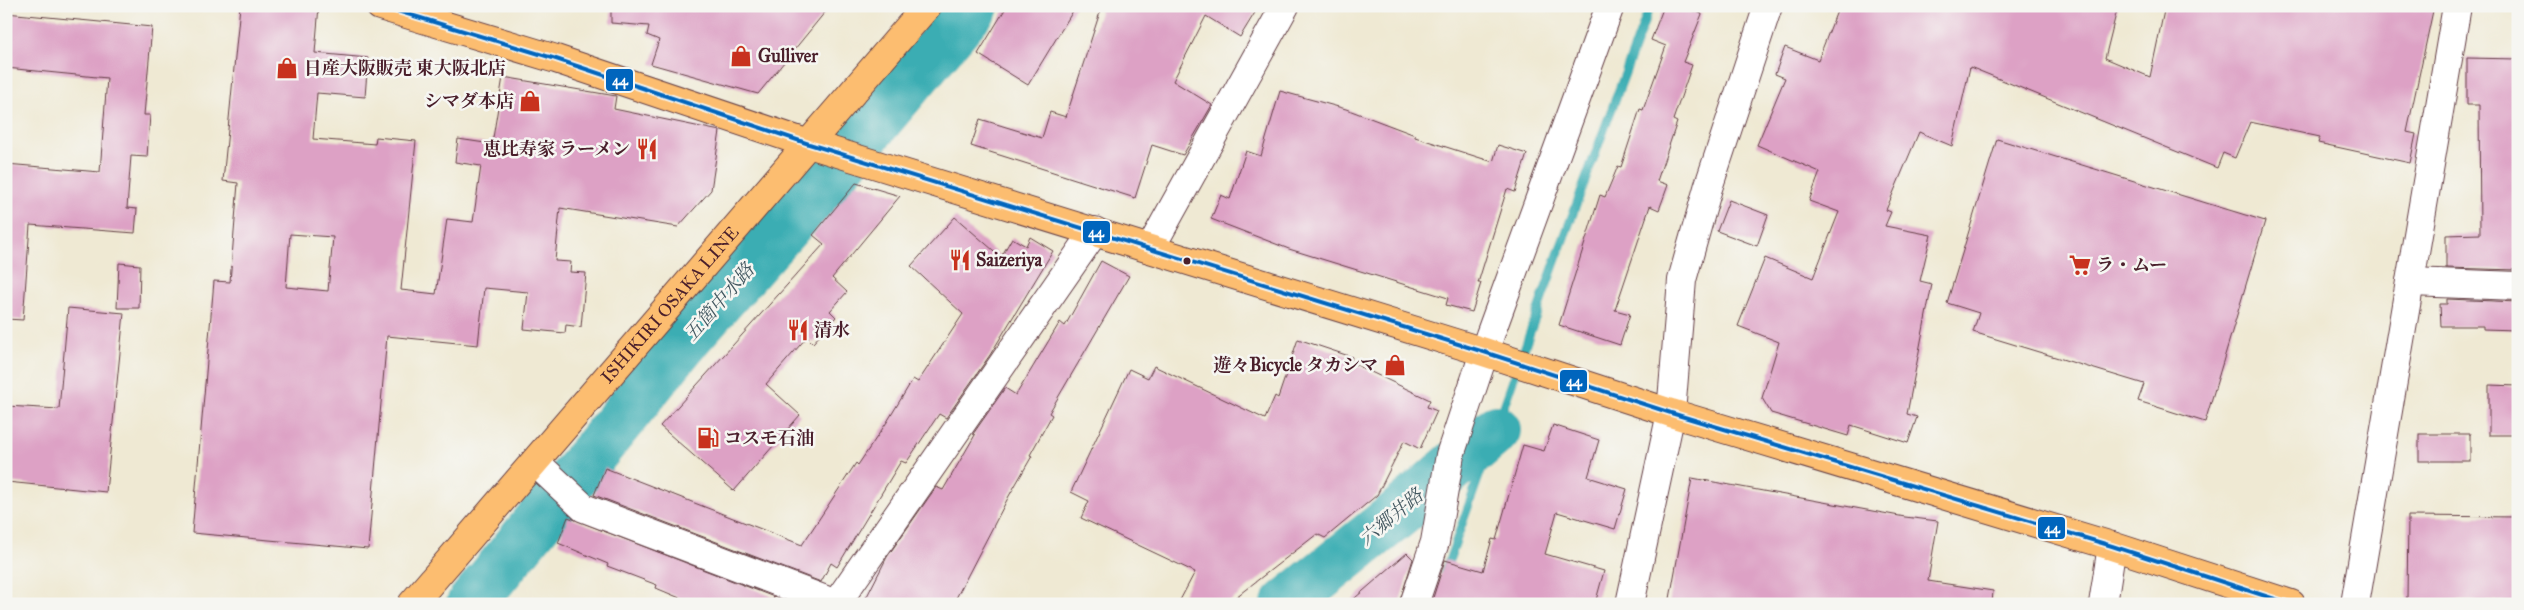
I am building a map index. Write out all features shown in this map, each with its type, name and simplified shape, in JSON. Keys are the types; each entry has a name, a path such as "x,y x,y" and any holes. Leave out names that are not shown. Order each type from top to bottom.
{"main road":[{"path":"380,6 556,60 834,152 1491,354 1671,413 2112,546 2290,604"},
{"name":"ISHIKIRI OSAKA LINE","path":"412,604 542,470 809,144 927,6"}],"street":[{"path":"1150,248 1286,6"},
{"path":"1414,604 1434,542 1450,455 1491,354 1610,6"},
{"path":"1630,604 1671,413 1682,280 1708,188 1768,6"},
{"path":"2356,604 2457,6"},
{"path":"542,470 584,508 836,604 1095,231"},
{"path":"2410,282 2518,286"},
{"path":"2102,604 2112,546"}],"building":[{"path":"240,6 319,6 315,53 368,58 365,97 317,93 313,139 375,144 376,137 416,141 401,290 436,294 447,219 473,222 481,166 455,162 458,139 492,144 503,77 616,96 614,109 720,131 711,190 678,227 560,208 555,261 571,262 570,272 586,273 581,327 566,325 565,333 524,329 528,292 484,288 478,345 387,336 368,549 192,533 214,281 230,282 238,183 223,181","holes":["290,234 333,237 328,291 286,287"]},
{"path":"611,6 830,6 758,94 651,64 659,40 647,35 649,26 611,23"},
{"path":"1007,6 1076,6 1028,85 978,54"},
{"path":"1102,6 1259,6 1240,37 1206,16 1173,81 1212,105 1183,155 1152,145 1135,198 971,146 980,119 1042,138 1050,112 1066,117"},
{"path":"1664,6 1682,6 1702,14 1683,62 1692,65 1673,120 1677,122 1657,181 1668,185 1659,210 1650,206 1615,310 1630,314 1620,345 1559,325 1600,195 1605,197 1618,166 1621,167 1640,109 1643,110 1666,46 1651,40"},
{"path":"1839,6 2118,6 2105,58 2150,77 2165,6 2434,6 2407,132 2416,134 2410,163 2318,143 2320,137 2250,122 2235,158 2223,153 2217,168 1970,67 1952,146 1919,132 1886,210 1891,212 1885,226 1931,235 1920,281 1932,284 1907,414 1917,417 1908,443 1851,425 1848,436 1771,413 1762,398 1779,342 1738,326 1765,258 1813,278 1839,212 1809,201 1820,172 1757,145 1785,78 1775,74 1785,47 1818,60"},
{"path":"6,13 152,27 144,115 150,115 147,157 131,156 127,208 137,209 135,233 30,225 23,320 6,319 6,164 100,172 107,78 6,68"},
{"path":"2467,58 2518,59 2518,270 2446,268 2446,235 2480,234 2479,105 2467,105"},
{"path":"1280,91 1346,109 1415,135 1415,137 1493,162 1498,145 1527,154 1515,192 1507,189 1478,283 1481,283 1472,312 1446,305 1448,298 1289,249 1211,219 1221,195 1230,199 1246,151 1261,156"},
{"path":"1997,139 2265,221 2205,422 2138,401 2144,384 1973,332 1979,313 1947,303"},
{"path":"856,183 900,196 832,278 847,292 830,311 836,317 813,343 807,337 766,384 800,415 734,491 660,426 824,244 813,235"},
{"path":"1729,200 1768,215 1757,246 1717,231"},
{"path":"955,217 1001,257 1012,238 1026,246 1030,237 1053,251 990,355 946,418 939,414 906,463 901,461 837,567 831,563 821,582 594,495 605,468 802,545 856,463 858,465 887,422 913,379 918,382 963,314 911,266"},
{"path":"1101,261 1129,276 1049,413 1052,415 1030,455 1032,456 953,604 863,604 887,557 936,487 943,490 975,435 973,434 1005,388 1016,395 1060,322 1065,326"},
{"path":"119,263 140,265 139,308 117,308"},
{"path":"2447,299 2517,302 2516,330 2483,329 2483,326 2441,326 2440,304 2447,304"},
{"path":"68,308 124,313 106,492 7,482 6,406 59,409"},
{"path":"1298,339 1352,357 1350,362 1430,400 1427,407 1437,411 1420,449 1404,441 1377,495 1325,538 1317,534 1227,604 1178,604 1195,572 1081,518 1089,501 1071,492 1129,369 1148,378 1154,366 1265,419 1275,396 1278,398"},
{"path":"2489,385 2518,386 2518,435 2489,435"},
{"path":"1553,425 1599,440 1588,477 1627,489 1615,529 1557,512 1545,554 1604,571 1595,604 1431,604 1445,560 1483,571 1492,539 1496,540 1523,445 1544,451"},
{"path":"2419,434 2470,434 2470,461 2419,461"},
{"path":"1692,478 1905,517 1938,521 1928,581 1993,591 1992,604 1669,604"},
{"path":"2408,516 2518,517 2518,602 2407,600"},
{"path":"568,517 774,597 771,604 694,604 656,588 657,585 607,566 608,564 558,543"},
{"path":"1407,553 1413,559 1399,604 1348,604"}],"waterway":[{"name":"五箇中水路","path":"471,604 690,334 829,178 974,6"},
{"path":"1445,572 1555,262 1650,6"},
{"name":"六郷井路","path":"1286,604 1398,514 1496,430"}],"transit line":[{"name":"44","path":"381,6 556,59 809,144 1484,352 1671,413 2112,546 2290,604"}],"place":[{"name":"Gulliver","path":"741,56"},
{"name":"日産大阪販売 東大阪北店","path":"287,68"},
{"name":"シマダ本店","path":"530,101"},
{"name":"恵比寿家 ラーメン","path":"647,149"},
{"name":"Saizeriya","path":"960,260"},
{"name":"ラ・ムー","path":"2080,265"},
{"name":"清水","path":"798,330"},
{"name":"遊々Bicycle タカシマ","path":"1395,365"},
{"name":"コスモ石油","path":"708,438"}]}
